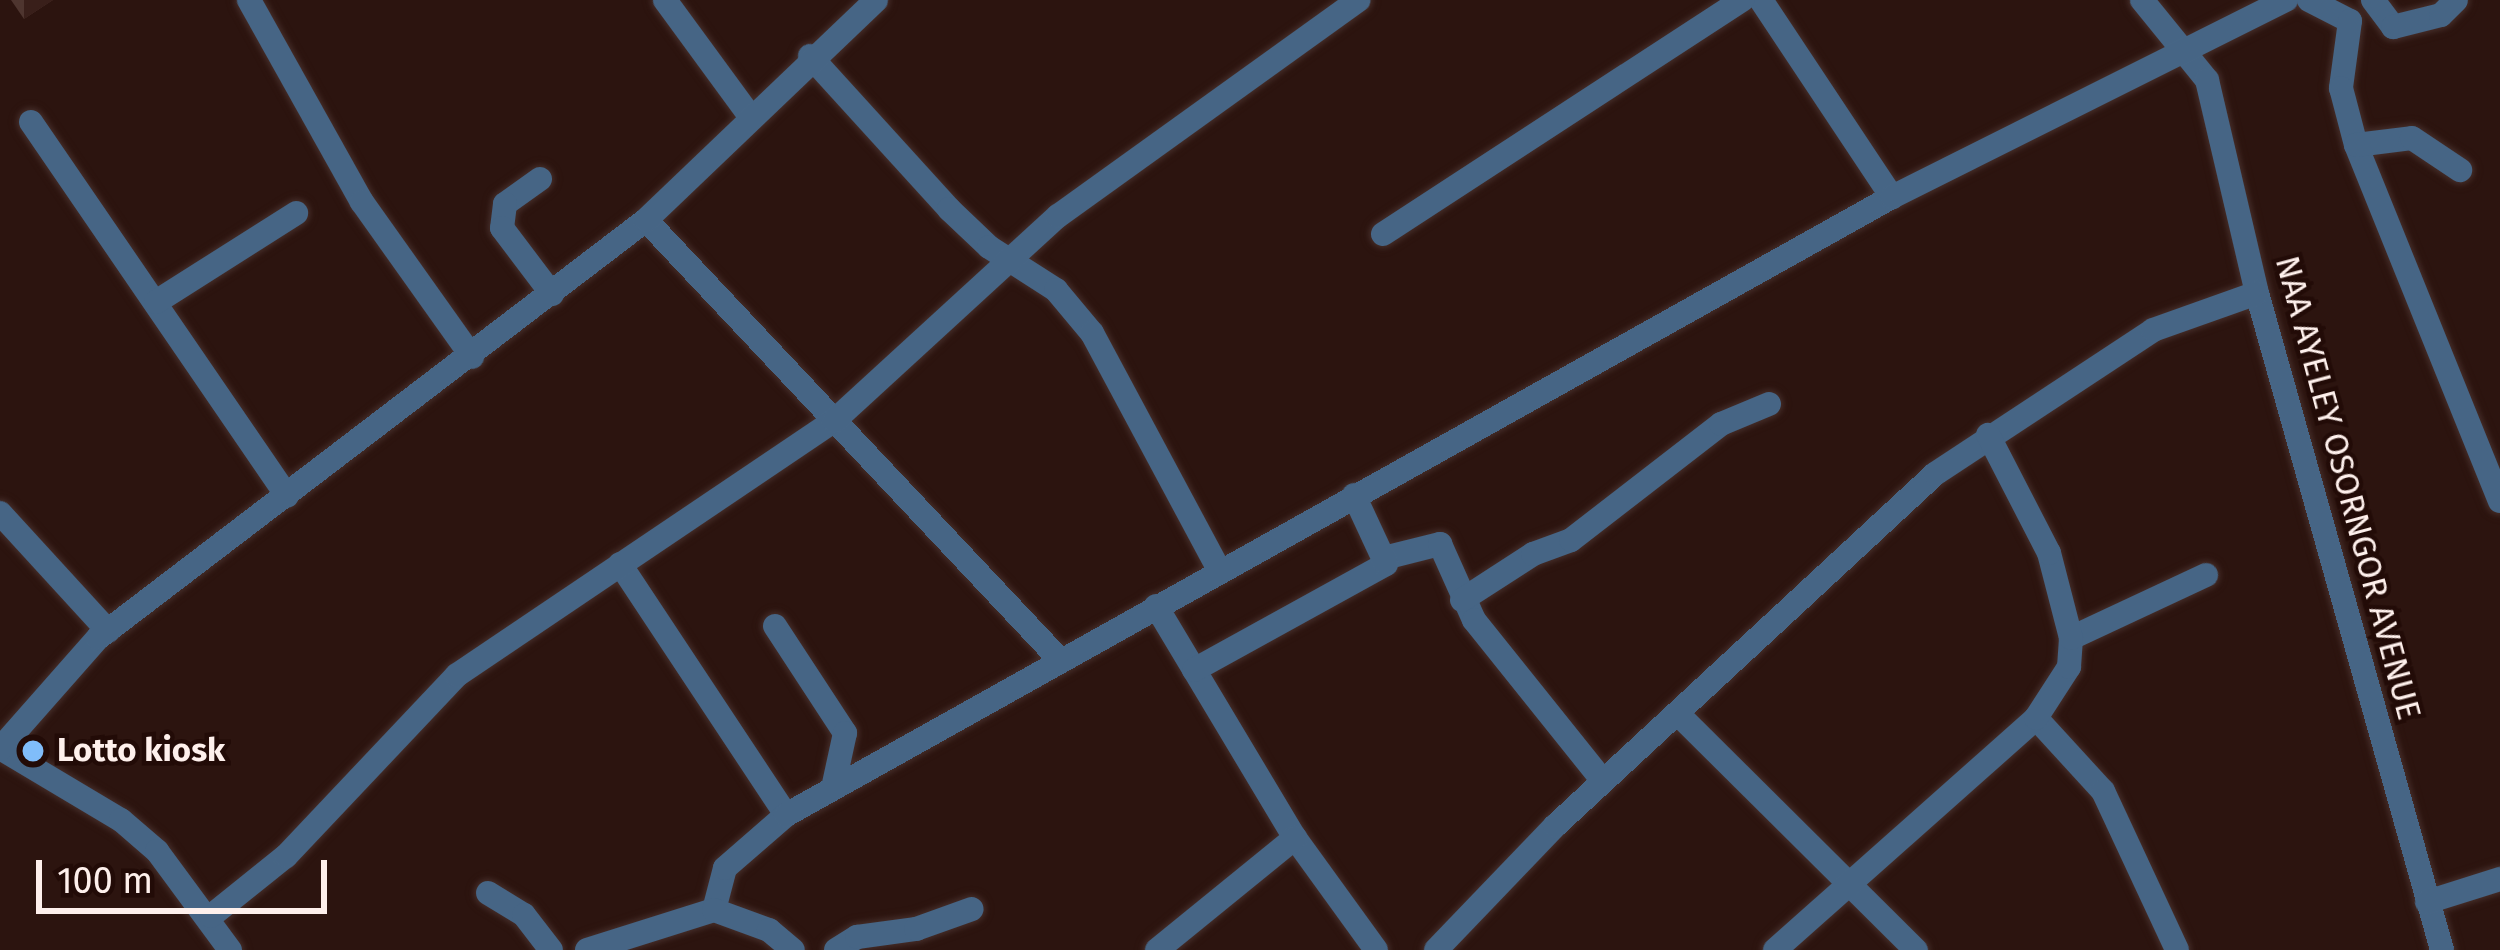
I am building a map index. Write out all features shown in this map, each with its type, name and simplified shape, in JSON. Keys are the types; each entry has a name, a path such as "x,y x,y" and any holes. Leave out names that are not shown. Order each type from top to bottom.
{"street":[{"path":"248,0 362,202 472,357"},
{"path":"665,0 750,116"},
{"path":"230,950 211,916 122,820 0,748 69,664 646,220 810,56 876,0"},
{"path":"211,916 286,856 457,675 834,421 1123,163 1359,0"},
{"path":"1383,234 1742,0"},
{"path":"1761,0 1892,197"},
{"name":"NAA AYELEY OSORNGOR AVENUE","path":"2142,0 2186,47 2207,80 2257,293 2443,950"},
{"path":"714,910 725,868 786,814 1892,197 2286,0"},
{"path":"2309,0 2350,20 2341,88 2356,146 2500,501"},
{"path":"2373,0 2393,27 2441,15 2456,0"},
{"path":"810,56 949,209 988,247 1014,259 1056,290 1092,333 1219,570"},
{"path":"32,122 287,496"},
{"path":"2356,146 2412,138 2460,170"},
{"path":"540,179 506,204 502,228 552,294"},
{"path":"156,302 296,213"},
{"path":"646,220 1060,660"},
{"path":"1436,950 1603,781 1679,715 1859,541 1988,435 2153,330 2257,293"},
{"path":"1462,600 1533,554 1571,540 1720,424 1768,404"},
{"path":"1775,950 2036,718 2069,667 2071,638 2049,553 1988,435"},
{"path":"1354,495 1388,557"},
{"path":"0,513 108,632"},
{"path":"1194,670 1380,570 1388,557 1440,544 1462,600 1603,781"},
{"path":"620,563 786,814"},
{"path":"2071,638 2206,575"},
{"path":"1156,606 1295,838 1376,950"},
{"path":"775,626 845,733 833,788"},
{"path":"1679,715 1916,950"},
{"path":"2036,718 2103,791 2177,950"},
{"path":"1157,950 1295,838"},
{"path":"2427,902 2500,879"},
{"path":"488,893 524,915 551,950"},
{"path":"844,948 972,909"},
{"path":"587,950 714,910 769,930 793,950"}],"place":[{"name":"Lotto kiosk","path":"33,751"}]}
